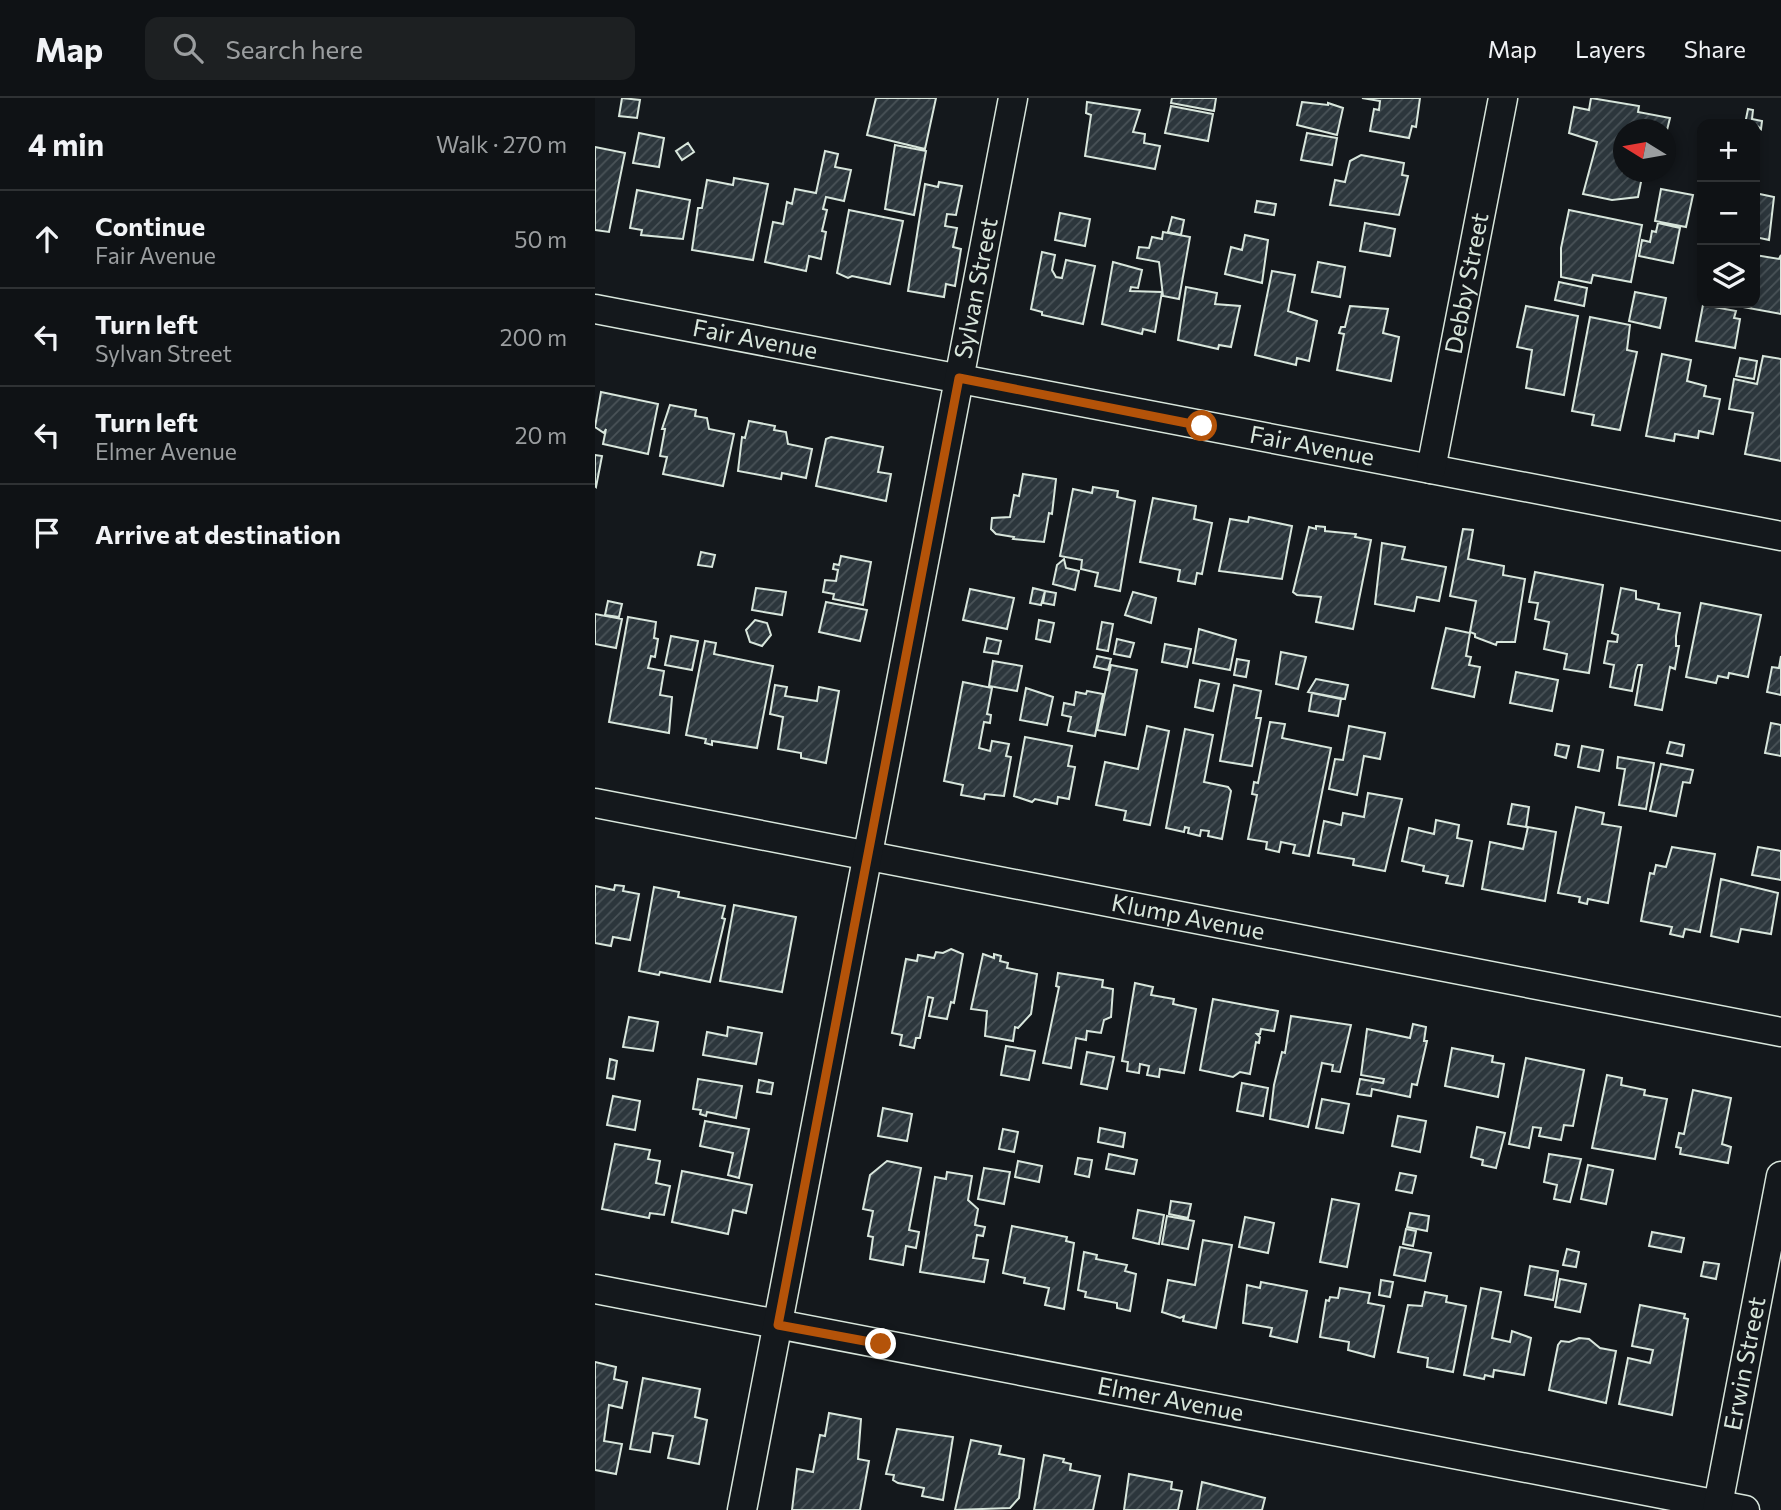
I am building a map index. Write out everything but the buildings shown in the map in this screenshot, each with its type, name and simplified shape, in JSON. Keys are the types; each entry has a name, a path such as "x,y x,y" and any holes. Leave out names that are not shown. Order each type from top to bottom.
{"street":[{"name":"Sylvan Street","path":"742,1510 1013,98"},
{"name":"Debby Street","path":"1431,469 1503,98"},
{"name":"Fair Avenue","path":"595,309 1781,536"},
{"name":"Klump Avenue","path":"595,803 1781,1032"},
{"name":"Erwin Street","path":"1717,1507 1781,1176"},
{"name":"Elmer Avenue","path":"595,1289 1717,1507 1745,1510"}],"route":[{"path":"881,1344 778,1325 959,378 1202,426"}]}
